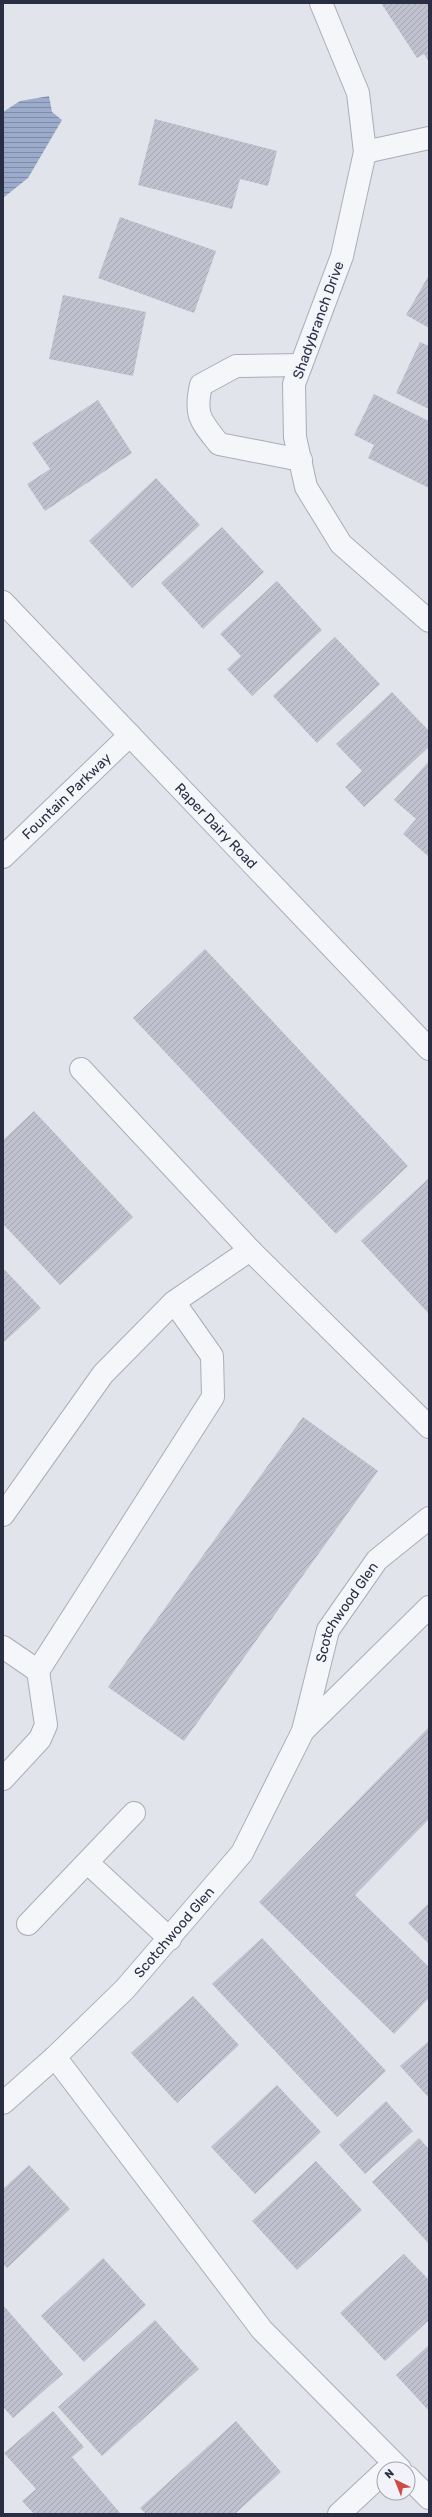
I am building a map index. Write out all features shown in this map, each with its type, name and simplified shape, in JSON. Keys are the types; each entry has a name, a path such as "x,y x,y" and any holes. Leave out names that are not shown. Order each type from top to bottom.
{"street":[{"name":"Shadybranch Drive","path":"321,3 358,93 365,152 342,256 294,384 295,437 306,487 341,544 429,621"},
{"path":"365,152 429,138"},
{"path":"301,365 236,366 201,385 196,404 202,422 219,444 301,460"},
{"name":"Raper Dairy Road","path":"3,602 429,1049"},
{"name":"Fountain Parkway","path":"3,857 130,735"},
{"path":"82,1069 250,1250 429,1427"},
{"path":"3,1516 103,1374 174,1302 250,1250"},
{"path":"3,1779 40,1739 46,1725 38,1671 213,1396 212,1356 174,1302"},
{"name":"Scotchwood Glen","path":"3,2102 55,2057 126,1989 242,1853 303,1731 328,1630 377,1560 429,1518"},
{"name":"Scotchwood Glen","path":"303,1731 429,1607"},
{"path":"3,1647 38,1671"},
{"path":"28,1924 88,1863 134,1813"},
{"path":"88,1863 170,1939"},
{"path":"55,2057 262,2330 386,2461"},
{"path":"339,2514 376,2485"},
{"path":"416,2487 429,2498"}],"water":[{"path":"49,96 52,112 62,120 28,178 3,198 3,112 20,101"}],"building":[{"path":"381,3 429,3 429,62 424,54 417,58"},
{"path":"155,119 277,151 268,186 240,179 232,209 138,185"},
{"path":"120,217 216,251 194,313 98,278"},
{"path":"429,275 429,328 406,315"},
{"path":"63,295 146,312 133,376 49,359"},
{"path":"420,342 429,346 429,409 396,393"},
{"path":"374,394 429,421 429,488 368,458 374,445 354,435"},
{"path":"98,400 132,453 45,511 27,484 50,469 32,443"},
{"path":"156,478 200,525 132,588 89,541"},
{"path":"222,527 264,572 203,629 161,583"},
{"path":"277,581 322,630 252,696 227,669 241,656 220,634"},
{"path":"335,637 380,684 317,743 273,696"},
{"path":"392,692 429,731 429,747 364,807 345,787 362,771 336,744"},
{"path":"429,761 429,857 403,834 416,819 394,800"},
{"path":"205,949 408,1166 336,1234 133,1018"},
{"path":"34,1111 133,1217 60,1285 3,1224 3,1140"},
{"path":"429,1178 429,1314 361,1241"},
{"path":"3,1268 41,1308 3,1343"},
{"path":"303,1417 378,1471 184,1741 108,1687"},
{"path":"429,1727 429,1819 355,1895 429,1967 429,1998 394,2034 259,1902"},
{"path":"429,1903 429,1944 408,1923"},
{"path":"262,1938 386,2071 337,2117 212,1984"},
{"path":"193,1996 239,2045 177,2103 131,2053"},
{"path":"429,2041 429,2098 400,2066"},
{"path":"277,2085 321,2132 255,2194 211,2147"},
{"path":"386,2101 413,2131 365,2174 339,2145"},
{"path":"419,2138 429,2149 429,2244 372,2182"},
{"path":"316,2161 362,2210 297,2270 252,2221"},
{"path":"29,2165 70,2209 7,2268 3,2264 3,2189"},
{"path":"404,2254 429,2280 429,2320 385,2361 340,2313"},
{"path":"103,2258 146,2305 84,2362 41,2316"},
{"path":"3,2305 63,2374 13,2418 3,2407"},
{"path":"155,2320 199,2369 102,2456 58,2407"},
{"path":"429,2345 429,2411 396,2375"},
{"path":"53,2411 84,2447 72,2457 121,2514 34,2514 22,2501 36,2489 4,2453"},
{"path":"236,2421 281,2472 235,2514 146,2514 140,2508"}]}
